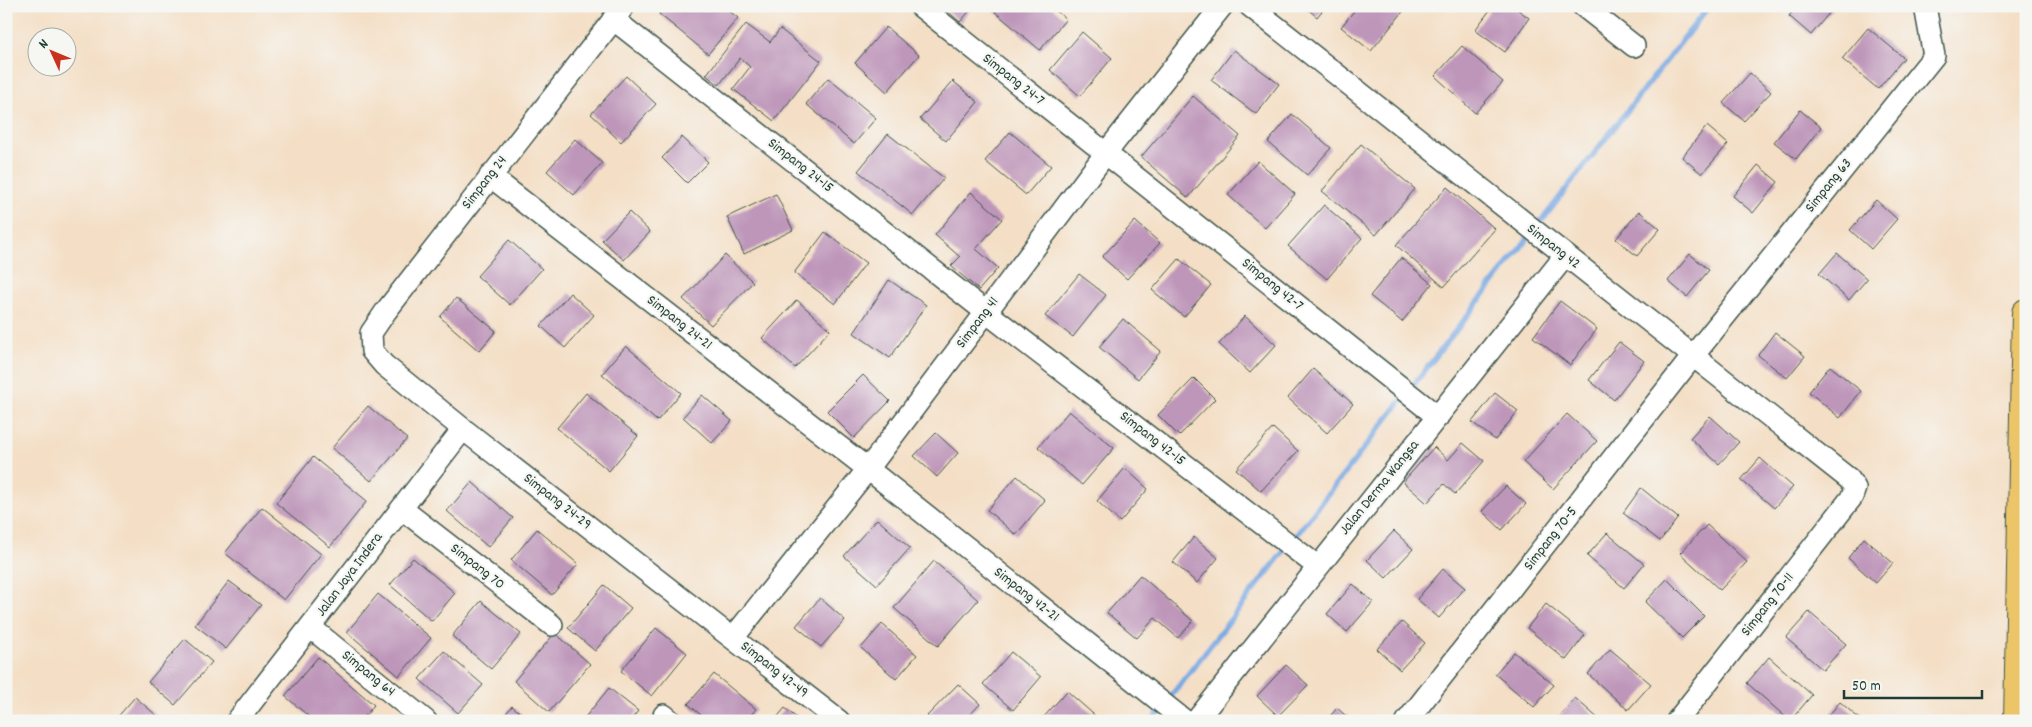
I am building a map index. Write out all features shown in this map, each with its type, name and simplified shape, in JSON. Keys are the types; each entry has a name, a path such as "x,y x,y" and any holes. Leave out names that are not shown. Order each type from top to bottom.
{"highway":[{"path":"2018,721 2026,313"}],"street":[{"name":"Simpang 24-7","path":"920,6 1106,153"},
{"name":"Simpang 41","path":"733,638 868,469 1106,153 1222,6"},
{"name":"Simpang 42","path":"1250,6 1564,256 1849,479 1855,488"},
{"path":"1583,6 1634,46"},
{"name":"Simpang 63","path":"1693,356 1934,56 1925,6"},
{"name":"Simpang 24","path":"384,365 372,351 372,333 386,311 618,13"},
{"name":"Simpang 24-15","path":"618,13 986,312"},
{"name":"Simpang 42-7","path":"1106,153 1438,417"},
{"name":"Simpang 24-21","path":"490,176 868,469"},
{"name":"Jalan Derma Wangsa","path":"1186,719 1316,566 1438,417 1564,256"},
{"name":"Simpang 42-15","path":"986,312 1316,566"},
{"name":"Simpang 70-5","path":"1407,721 1693,356"},
{"name":"Simpang 24-29","path":"384,365 463,429 733,638"},
{"name":"Jalan Jaya Indera","path":"237,721 463,429"},
{"name":"Simpang 42-21","path":"868,469 1148,692 1186,719"},
{"name":"Simpang 70-11","path":"1677,721 1852,497 1855,488"},
{"name":"Simpang 70","path":"402,509 552,625"},
{"name":"Simpang 64","path":"310,627 426,721"},
{"name":"Simpang 42-49","path":"733,638 839,721"}],"building":[{"path":"665,6 723,6 738,18 708,54 659,14"},
{"path":"942,6 974,6 960,22"},
{"path":"999,6 1050,6 1066,19 1040,50 995,12"},
{"path":"1304,6 1326,6 1317,17"},
{"path":"1358,6 1403,6 1406,8 1371,51 1341,27"},
{"path":"1493,6 1513,6 1529,18 1505,52 1475,30"},
{"path":"1797,6 1834,7 1811,35 1789,16"},
{"path":"746,24 770,42 780,29 821,61 774,121 733,89 750,67 740,58 719,85 706,75"},
{"path":"886,27 919,55 887,92 855,63"},
{"path":"1868,28 1904,58 1878,89 1842,59"},
{"path":"1082,32 1112,58 1080,96 1050,70"},
{"path":"1462,46 1503,82 1475,113 1435,76"},
{"path":"1234,50 1279,84 1256,114 1211,80"},
{"path":"1750,73 1771,92 1744,121 1723,103"},
{"path":"626,76 656,104 621,142 591,114"},
{"path":"828,78 876,118 854,144 806,104"},
{"path":"953,81 978,102 946,141 920,119"},
{"path":"1193,96 1240,136 1188,198 1141,157"},
{"path":"1800,110 1821,127 1796,159 1774,142"},
{"path":"1292,114 1331,148 1307,175 1268,142"},
{"path":"1707,126 1728,144 1702,174 1682,157"},
{"path":"1010,132 1051,166 1026,195 985,161"},
{"path":"888,134 944,178 913,215 858,171"},
{"path":"682,137 708,162 687,183 662,158"},
{"path":"575,139 602,163 574,195 547,171"},
{"path":"1361,144 1415,189 1376,235 1322,191"},
{"path":"1258,161 1295,194 1265,228 1228,195"},
{"path":"1758,165 1778,182 1753,213 1733,196"},
{"path":"1447,187 1495,229 1444,287 1396,245"},
{"path":"971,192 1002,219 976,249 998,268 979,290 951,266 960,257 935,235"},
{"path":"776,194 793,230 744,254 727,217"},
{"path":"1876,200 1897,219 1871,249 1850,230"},
{"path":"1324,205 1362,238 1327,279 1288,246"},
{"path":"1639,211 1660,229 1637,256 1616,239"},
{"path":"629,212 650,232 624,260 602,240"},
{"path":"1135,221 1160,243 1127,279 1102,257"},
{"path":"825,232 866,263 835,304 794,273"},
{"path":"509,240 542,269 510,305 477,276"},
{"path":"1837,253 1867,279 1849,300 1819,274"},
{"path":"1690,254 1709,270 1687,297 1668,281"},
{"path":"725,255 753,282 711,325 683,299"},
{"path":"1401,258 1432,284 1402,322 1370,296"},
{"path":"1179,259 1211,285 1184,317 1152,290"},
{"path":"1079,274 1106,295 1073,337 1045,316"},
{"path":"889,280 926,305 890,358 854,333"},
{"path":"570,293 594,315 565,348 541,326"},
{"path":"456,298 496,331 479,351 440,317"},
{"path":"797,300 830,330 795,368 762,338"},
{"path":"1560,301 1597,329 1570,365 1533,337"},
{"path":"1245,316 1276,345 1250,373 1219,344"},
{"path":"1123,319 1161,351 1138,379 1099,347"},
{"path":"1775,332 1805,356 1787,378 1758,355"},
{"path":"1619,342 1644,361 1614,400 1589,380"},
{"path":"626,346 681,393 657,421 602,374"},
{"path":"1830,366 1861,391 1840,418 1809,392"},
{"path":"1313,369 1353,404 1327,433 1288,398"},
{"path":"863,375 890,401 854,438 827,411"},
{"path":"1194,378 1215,399 1179,436 1158,415"},
{"path":"586,393 638,436 609,471 557,428"},
{"path":"1495,393 1518,411 1495,440 1472,422"},
{"path":"702,395 732,421 712,443 683,417"},
{"path":"368,406 407,439 371,481 332,448"},
{"path":"1069,411 1114,448 1082,485 1038,447"},
{"path":"1567,414 1597,441 1553,489 1523,462"},
{"path":"1710,416 1739,442 1719,464 1690,438"},
{"path":"1273,428 1298,451 1261,491 1236,469"},
{"path":"936,433 958,453 937,477 914,456"},
{"path":"1463,443 1484,461 1455,494 1444,484 1427,503 1403,482 1434,447 1448,460"},
{"path":"313,457 367,501 330,547 276,503"},
{"path":"1760,458 1793,487 1774,508 1741,480"},
{"path":"1125,468 1148,489 1120,522 1097,501"},
{"path":"1017,476 1045,500 1016,535 987,510"},
{"path":"472,482 513,518 488,547 447,511"},
{"path":"1506,486 1526,504 1502,530 1482,511"},
{"path":"1641,488 1678,518 1660,541 1623,513"},
{"path":"262,507 321,554 284,600 225,553"},
{"path":"877,519 910,548 877,585 844,556"},
{"path":"1707,525 1747,562 1720,590 1680,553"},
{"path":"537,529 578,564 552,595 511,560"},
{"path":"1394,531 1413,549 1386,578 1367,560"},
{"path":"1607,533 1644,564 1624,588 1587,556"},
{"path":"1194,537 1218,558 1197,583 1173,562"},
{"path":"1864,538 1893,563 1876,583 1848,558"},
{"path":"413,558 455,593 432,621 390,585"},
{"path":"934,561 978,600 938,646 894,608"},
{"path":"1443,569 1465,588 1439,618 1417,599"},
{"path":"1140,575 1193,621 1178,638 1155,618 1137,638 1107,613"},
{"path":"1667,579 1704,616 1682,638 1645,602"},
{"path":"229,581 261,605 226,649 195,625"},
{"path":"1353,584 1373,602 1347,632 1327,614"},
{"path":"604,585 631,608 595,651 568,628"},
{"path":"378,594 431,638 399,676 347,632"},
{"path":"820,598 845,620 821,647 796,626"},
{"path":"481,601 521,634 491,669 452,636"},
{"path":"1546,604 1585,635 1566,660 1527,628"},
{"path":"1809,612 1846,644 1823,670 1786,638"},
{"path":"1402,622 1425,643 1400,670 1377,649"},
{"path":"882,624 917,655 896,679 861,648"},
{"path":"656,628 687,653 652,696 621,671"},
{"path":"555,633 590,664 549,712 514,681"},
{"path":"185,639 212,662 175,705 148,682"},
{"path":"1610,649 1651,684 1628,710 1588,674"},
{"path":"444,651 483,685 458,713 419,679"},
{"path":"1011,652 1041,677 1013,710 983,684"},
{"path":"1514,652 1554,685 1534,707 1495,674"},
{"path":"318,657 374,705 361,721 314,721 285,696"},
{"path":"1769,657 1812,695 1790,721 1747,683"},
{"path":"1286,665 1308,685 1278,716 1257,696"},
{"path":"714,674 756,709 746,721 708,721 688,704"},
{"path":"958,684 980,704 964,721 933,721 927,716"},
{"path":"609,688 638,711 630,721 582,721"},
{"path":"1067,691 1101,721 1046,721 1043,718"},
{"path":"135,697 163,721 114,721"},
{"path":"1575,698 1601,721 1556,721"},
{"path":"1840,702 1862,721 1824,721"},
{"path":"512,706 530,721 500,721"},
{"path":"785,708 800,721 774,721"},
{"path":"1337,708 1352,721 1326,721"}],"waterway":[{"path":"1167,701 1709,6"},
{"path":"1152,721 1161,709"}]}
